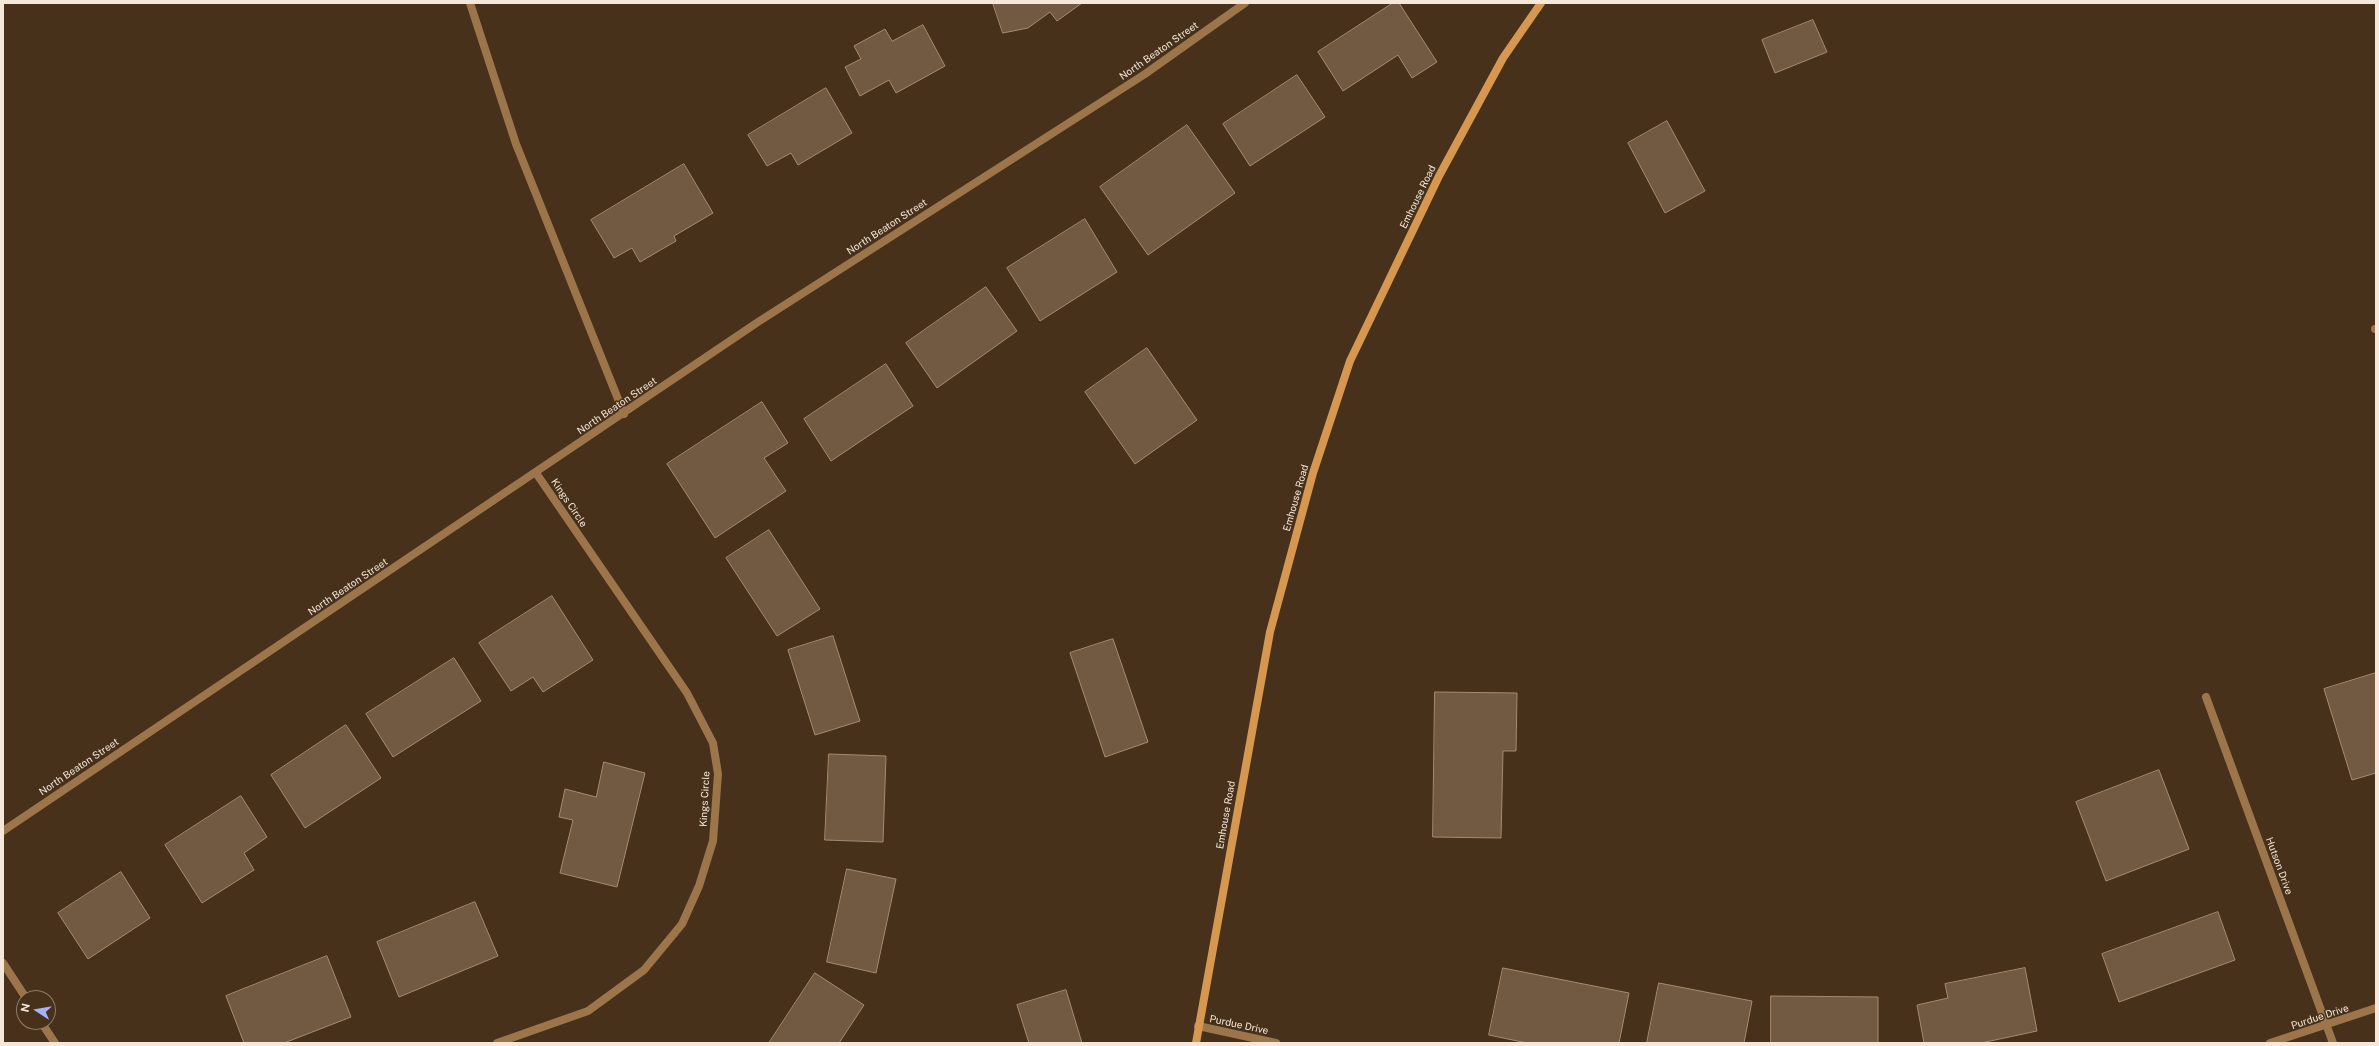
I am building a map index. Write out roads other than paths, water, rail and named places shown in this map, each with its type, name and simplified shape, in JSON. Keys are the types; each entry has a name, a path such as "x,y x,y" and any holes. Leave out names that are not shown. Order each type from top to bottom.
{"main road":[{"name":"Emhouse Road","path":"1196,1043 1270,632 1313,473 1350,361 1439,176 1503,58 1541,3"}],"street":[{"path":"470,3 516,144 624,414"},
{"name":"North Beaton Street","path":"3,830 624,414 758,322 1145,74 1245,3"},
{"name":"Kings Circle","path":"497,1043 588,1011 644,970 682,924 699,886 713,841 717,789 718,774 713,743 687,694 536,473"},
{"name":"Hutson Drive","path":"2206,697 2333,1043"},
{"path":"3,963 21,990"},
{"name":"Purdue Drive","path":"2270,1043 2327,1026 2376,1008"},
{"name":"Purdue Drive","path":"1198,1026 1276,1043"},
{"path":"47,1030 55,1043"}]}
